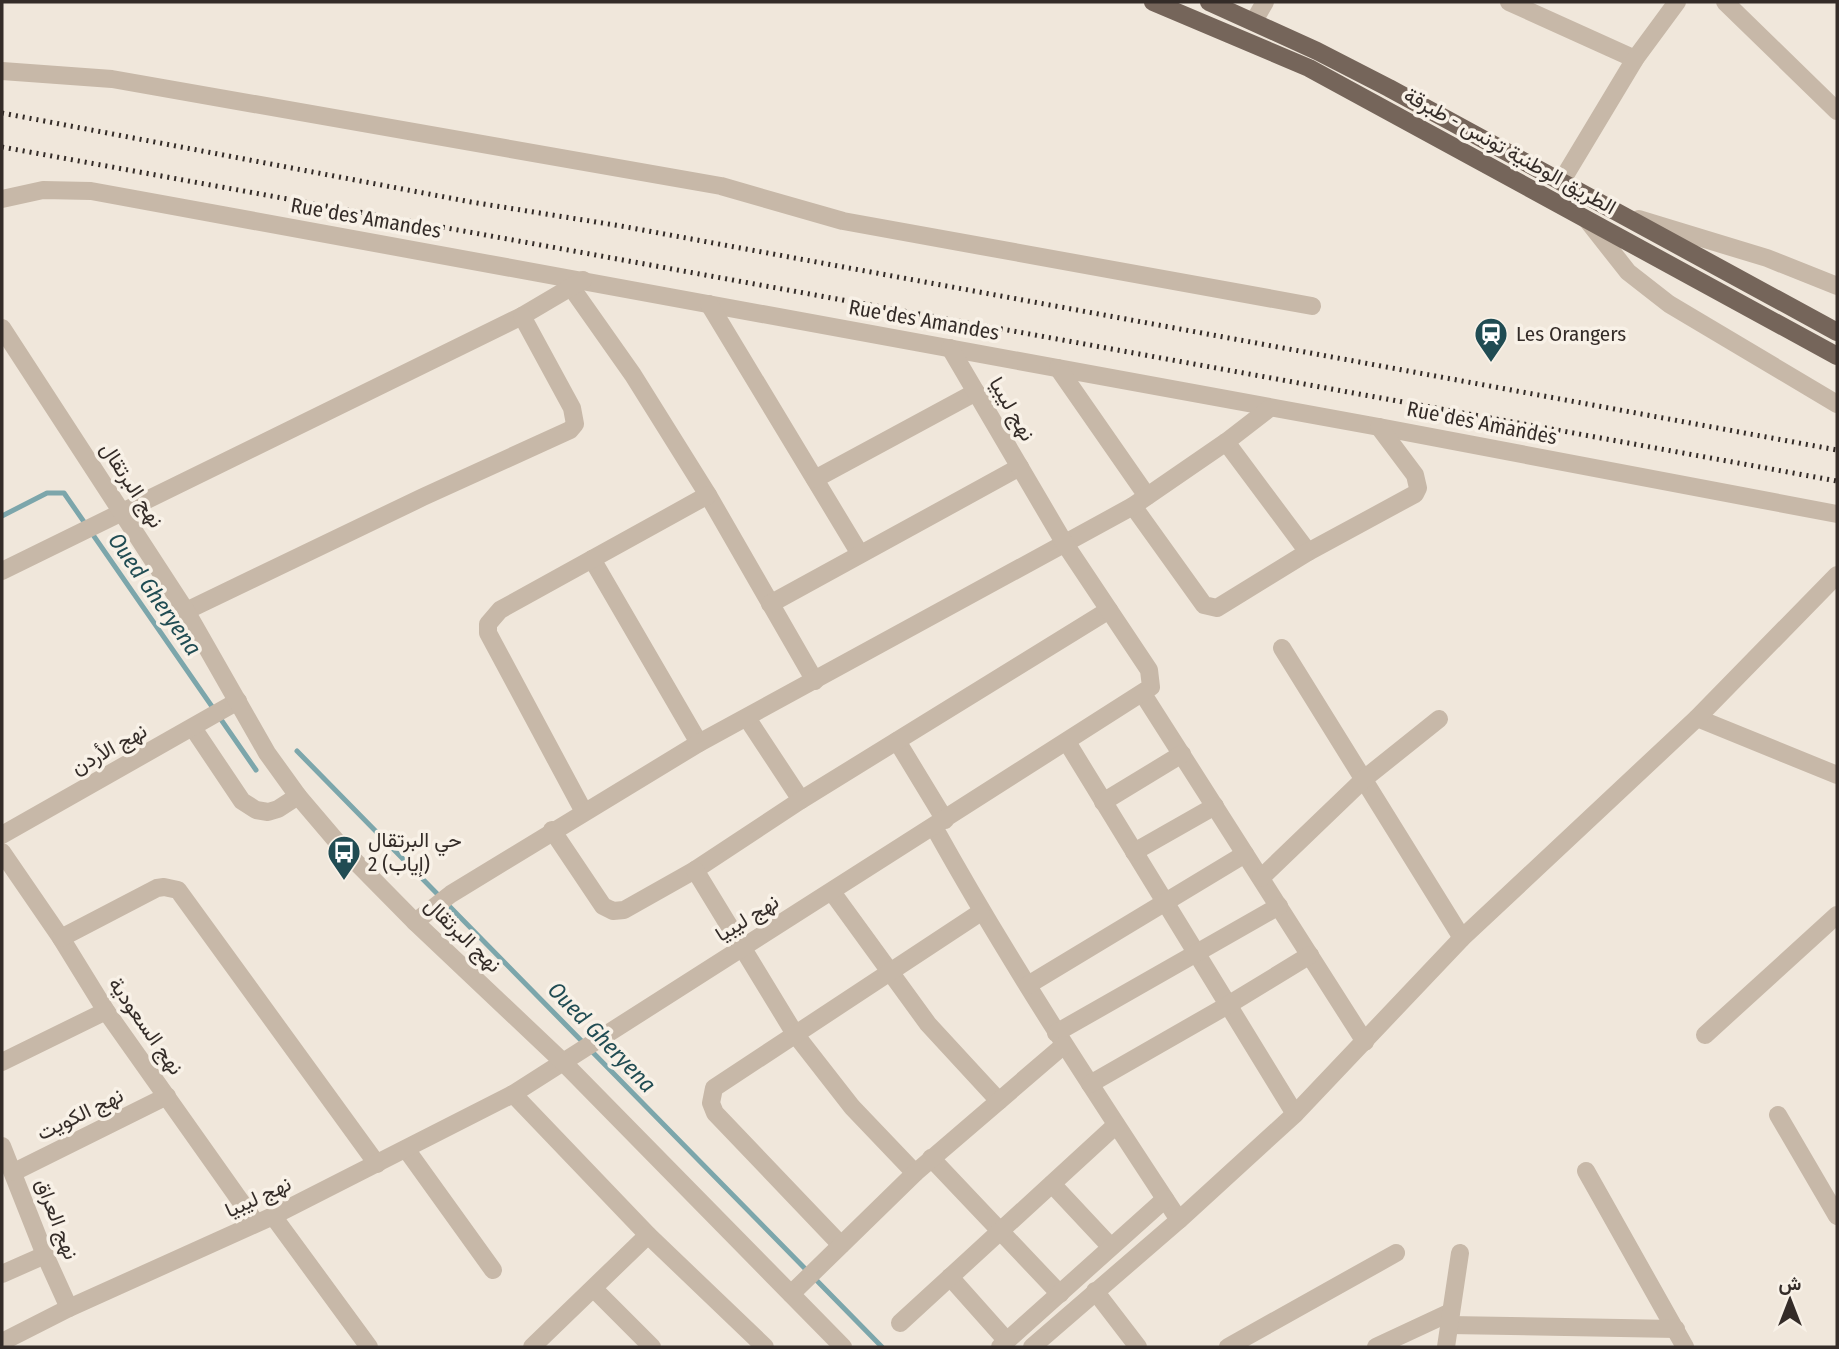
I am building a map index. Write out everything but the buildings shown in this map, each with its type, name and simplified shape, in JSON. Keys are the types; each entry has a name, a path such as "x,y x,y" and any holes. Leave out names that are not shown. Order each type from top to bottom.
{"main road":[{"name":"الطريق الوطنية تونس - طبرقة","path":"1153,2 1309,68 1837,356"},
{"name":"الطريق الوطنية تونس - طبرقة","path":"1209,2 1389,88 1837,332"}],"street":[{"path":"1254,22 1265,2"},
{"path":"1509,2 1634,59"},
{"path":"1561,182 1634,59 1677,2"},
{"path":"1725,2 1837,111"},
{"path":"2,71 112,79 720,186 843,221 1312,306"},
{"name":"Rue des Amandes","path":"2,200 43,190 91,191 577,284 709,304 1837,514"},
{"path":"1614,211 1767,258 1837,286"},
{"path":"1584,218 1628,272 1669,304 1837,404"},
{"path":"2,571 522,316 577,284 708,495 814,681"},
{"path":"709,304 860,554"},
{"path":"186,611 410,503 570,430 575,424 572,408 522,316"},
{"name":"نهج البرتقال","path":"2,328 118,514 186,611 235,702 298,796 344,850 415,922 569,1058 796,1288 843,1347"},
{"name":"نهج ليبيا","path":"2,1342 69,1308 265,1219 513,1094 1151,687 1151,676 1065,544 950,348"},
{"path":"1058,368 1204,605 1209,607 1217,608 1228,603 1308,552 1415,494 1418,488 1415,475 1378,427"},
{"path":"814,479 976,392"},
{"path":"415,922 451,894 699,743 1140,501 1270,408"},
{"path":"1226,442 1308,552"},
{"path":"770,604 1020,467"},
{"path":"584,812 488,633 488,624 500,610 708,495"},
{"path":"592,559 699,743"},
{"path":"1032,1347 1179,1220 1295,1114 1462,938 1698,718 1837,575"},
{"path":"552,831 603,906 613,911 624,911 695,870 801,800 1109,610"},
{"path":"1282,648 1462,938"},
{"path":"1143,694 1365,1042"},
{"name":"نهج الأردن","path":"2,835 235,702"},
{"path":"747,718 801,800"},
{"path":"1698,718 1837,775"},
{"path":"1261,878 1364,779 1439,719"},
{"path":"201,723 242,801 256,810 268,812 298,796"},
{"path":"897,741 940,823 981,912 1060,1039 1179,1220"},
{"path":"1067,742 1295,1114"},
{"path":"1103,802 1182,754"},
{"path":"1134,852 1215,806"},
{"name":"نهج السعودية","path":"2,852 61,938 106,1011 167,1096 369,1347"},
{"path":"1028,985 1245,854"},
{"path":"695,870 795,1034 852,1107 915,1173"},
{"path":"61,938 157,888 178,890 377,1164"},
{"path":"832,891 928,1024 999,1101"},
{"path":"796,1288 931,1158 999,1101 1060,1039 1196,953 1279,906"},
{"path":"836,1250 715,1113 711,1103 714,1088 981,912"},
{"path":"1705,1035 1837,915"},
{"path":"1090,1084 1310,955"},
{"path":"2,1062 106,1011"},
{"path":"513,1094 648,1235 765,1347"},
{"name":"نهج الكويت","path":"14,1172 167,1096"},
{"path":"1778,1115 1837,1216"},
{"path":"900,1323 1116,1125"},
{"name":"نهج العراق","path":"2,1146 69,1308"},
{"path":"407,1149 493,1269"},
{"path":"931,1158 1060,1294"},
{"path":"1586,1171 1685,1347"},
{"path":"1052,1184 1110,1246"},
{"path":"950,1277 1004,1344 1165,1199"},
{"path":"533,1347 648,1235"},
{"path":"1228,1347 1396,1254"},
{"path":"1446,1347 1460,1254"},
{"path":"2,1275 45,1255"},
{"path":"594,1289 652,1347"},
{"path":"1095,1291 1138,1347"},
{"path":"1376,1347 1450,1319 1676,1329"}],"waterway":[{"name":"Oued Gheryena","path":"2,516 47,493 64,493 256,770"},
{"name":"Oued Gheryena","path":"297,751 882,1347"}],"railway":[{"path":"2,113 471,202 621,226 1837,450"},
{"path":"2,147 1837,481"}],"place":[{"name":"Les Orangers","path":"1491,364"},
{"name":"حي البرتقال 2 (إياب)","path":"344,882"}]}
